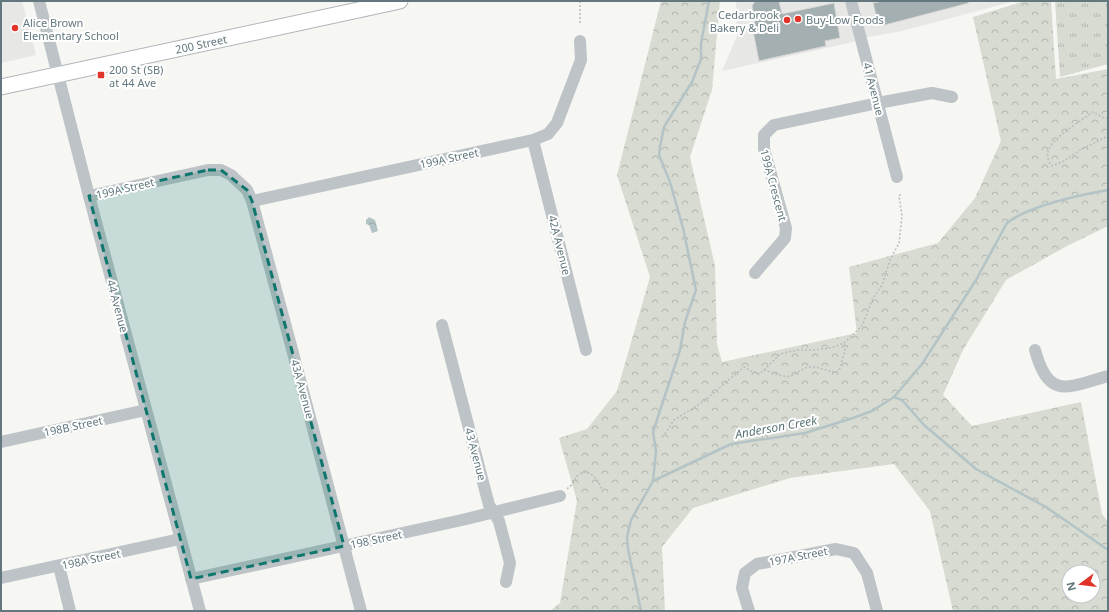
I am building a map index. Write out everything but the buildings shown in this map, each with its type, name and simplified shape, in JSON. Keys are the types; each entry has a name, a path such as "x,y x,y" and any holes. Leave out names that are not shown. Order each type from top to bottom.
{"main road":[{"name":"200 Street","path":"1,87 400,1"}],"street":[{"name":"44 Avenue","path":"39,1 88,196 200,611"},
{"name":"41 Avenue","path":"852,1 897,178"},
{"name":"199A Street","path":"252,201 534,140 548,134 557,123 581,60 580,41"},
{"path":"878,103 932,93 952,97"},
{"name":"199A Crescent","path":"755,273 785,238 786,228 764,150 764,135 774,125 878,103"},
{"name":"42A Avenue","path":"534,140 586,350"},
{"name":"199A Street","path":"88,196 208,170 221,170 231,175"},
{"name":"43A Avenue","path":"231,175 247,190 252,201 361,611"},
{"name":"43 Avenue","path":"442,325 489,505 499,521 510,563 506,582"},
{"path":"1035,350 1040,366 1048,380 1057,386 1069,386 1108,376"},
{"name":"198B Street","path":"1,442 146,410"},
{"name":"198 Street","path":"191,579 494,513 560,496"},
{"name":"198A Street","path":"1,578 180,539"},
{"name":"197A Street","path":"749,611 742,588 745,573 757,564 836,549 854,554 867,573 877,611"},
{"path":"59,566 70,611"}],"path":[{"path":"580,1 580,25"},
{"path":"1108,118 1104,118 1093,112 1057,139 1048,149 1047,156 1049,164 1052,166 1064,161 1080,150 1108,136"},
{"path":"665,434 674,420 703,402 744,367 760,374 780,354 797,350 831,348 844,344 862,326 873,298 882,285 890,260 899,243 902,216 899,196 902,193"},
{"path":"764,370 782,376 790,376 805,368 813,366 829,372 839,371 845,350 844,344"},
{"path":"560,496 573,484 577,475 583,472 589,472 599,481 602,491"}],"highlighted area":[{"path":"208,170 221,170 247,190 252,201 344,546 191,579 89,196"}],"shaded area":[{"name":"Alice Brown Elementary School","path":"1,1 22,1 36,55 1,63"},
{"path":"736,1 1015,1 902,31 869,37 853,42 722,71 737,36"}],"green space":[{"path":"661,1 720,1 712,90 690,157 715,266 717,344 722,362 857,333 849,267 938,243 975,198 1001,141 973,17 1024,1 1051,1 1056,79 1108,69 1108,226 1067,246 1006,280 963,350 943,395 972,426 1081,402 1102,514 1108,522 1108,611 953,611 930,511 894,464 790,478 693,508 662,547 665,611 550,611 560,603 577,501 559,438 587,429 617,391 650,277 617,175"},
{"path":"1055,1 1108,1 1108,64 1060,77"}],"water":[{"path":"369,217 375,220 378,231 372,233 369,225 366,224 366,220"}],"waterway":[{"path":"653,481 656,451 653,432 680,350 685,322 696,290 683,228 670,182 659,155 664,127 692,82 701,59 701,43 709,1"},
{"name":"Anderson Creek","path":"641,611 628,549 627,537 631,520 653,481 731,444 805,433 872,411 894,397 922,364 976,280 1007,223 1028,211 1041,206 1108,190"},
{"path":"894,397 902,400 924,425 976,469 1046,507 1108,550"}],"place":[{"name":"Buy-Low Foods","path":"798,19"},
{"name":"Cedarbrook Bakery & Deli","path":"787,20"},
{"name":"Alice Brown Elementary School","path":"15,28"},
{"name":"200 St (SB) at 44 Ave","path":"101,75"}]}
